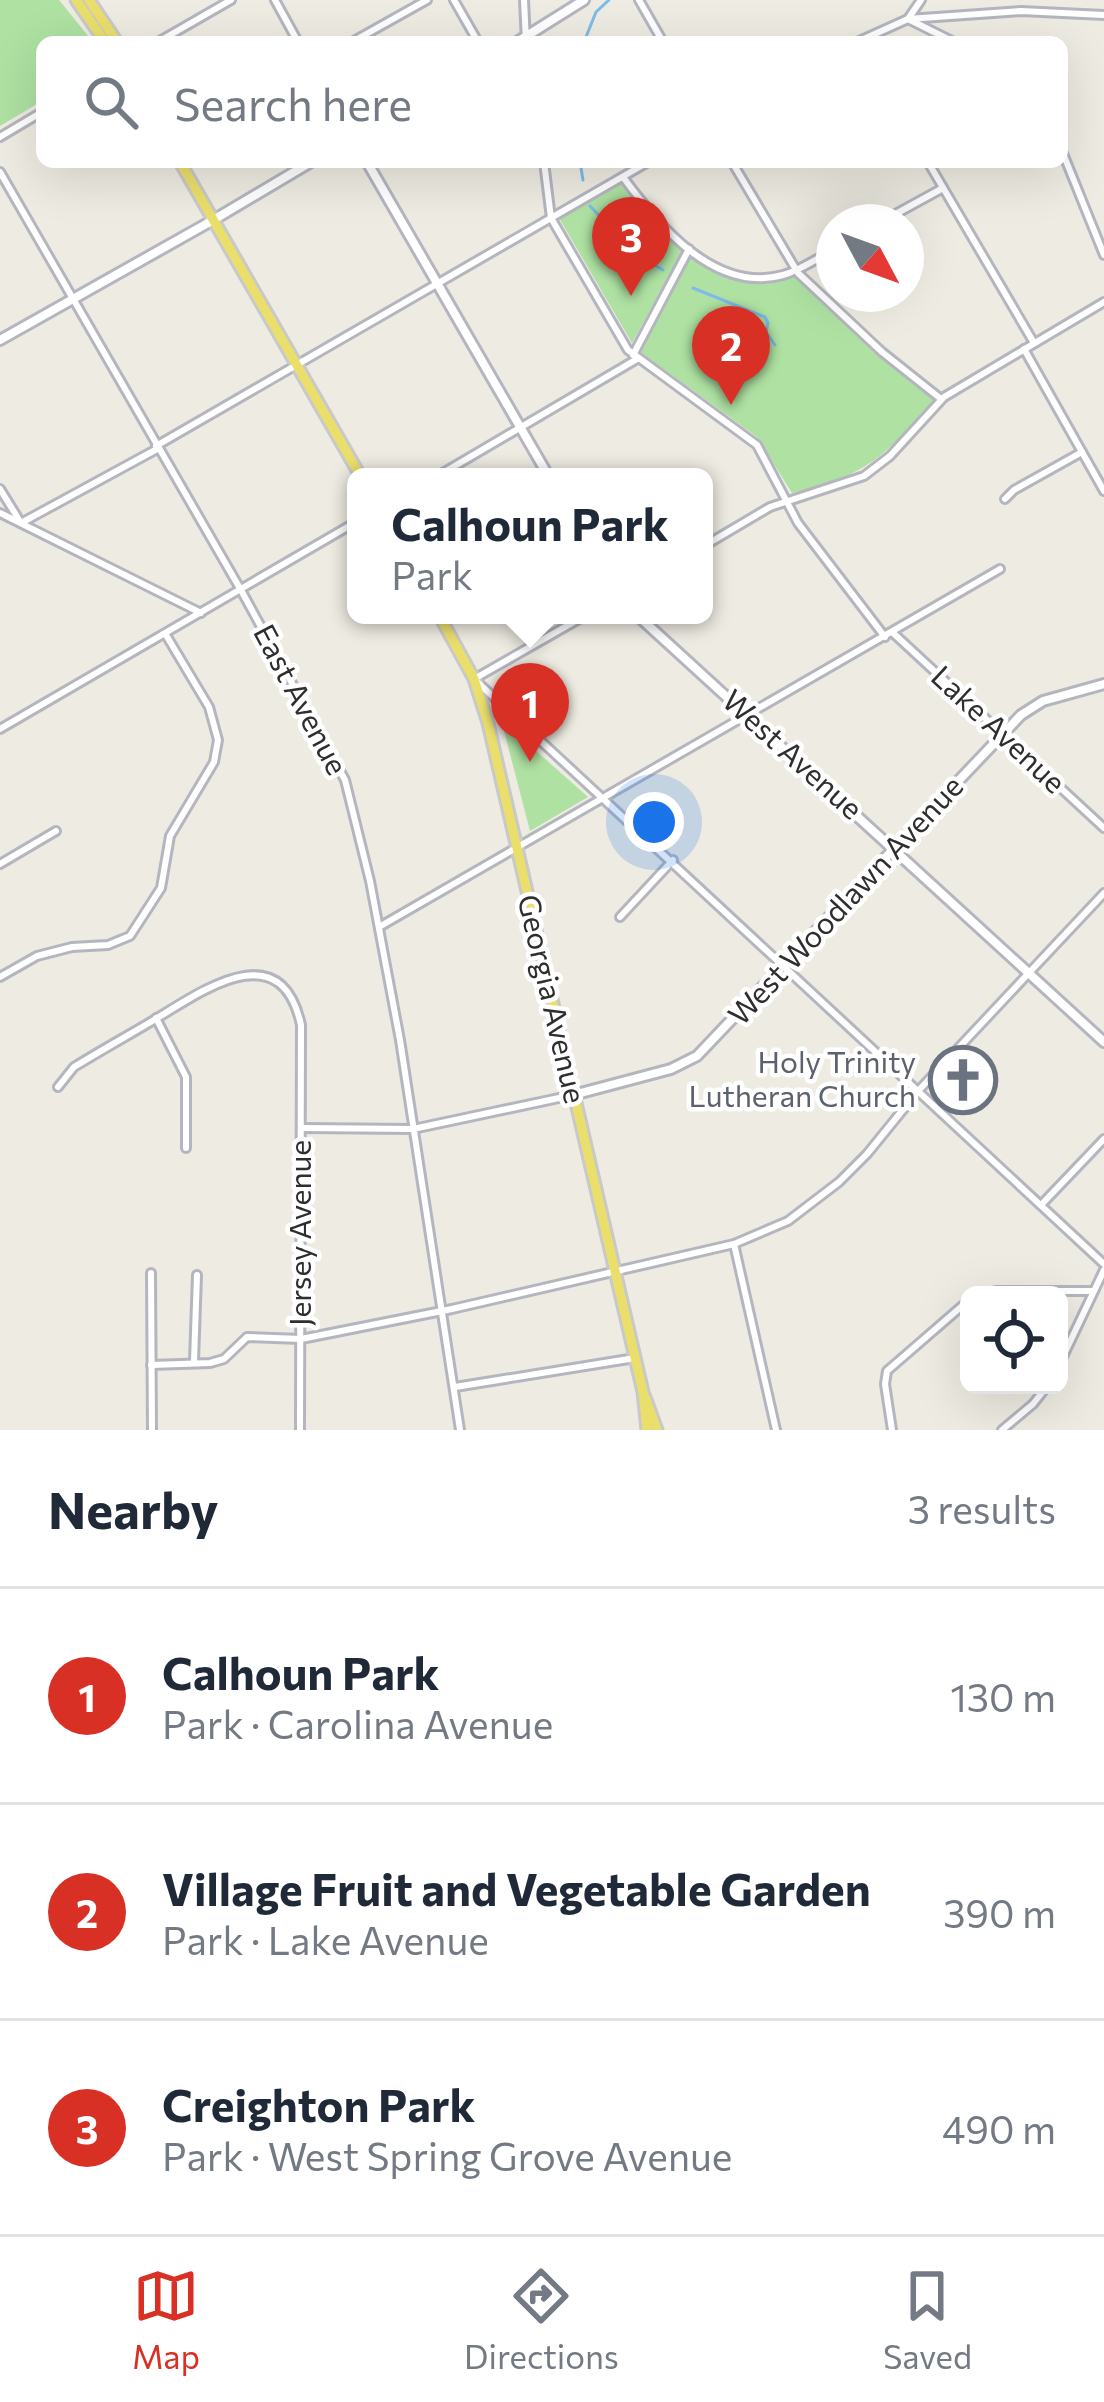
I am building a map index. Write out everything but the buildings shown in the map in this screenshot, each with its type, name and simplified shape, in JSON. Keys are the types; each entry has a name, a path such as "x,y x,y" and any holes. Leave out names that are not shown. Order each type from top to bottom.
{"main road":[{"path":"76,0 101,36"},
{"path":"89,0 113,36"},
{"path":"184,168 356,468"},
{"name":"Georgia Avenue","path":"444,624 474,679 634,1358 657,1430"},
{"name":"Georgia Avenue","path":"643,1392 647,1430"}],"street":[{"path":"168,36 231,0"},
{"path":"275,0 295,36"},
{"path":"363,36 427,0"},
{"path":"454,0 475,36"},
{"path":"523,36 524,0"},
{"path":"529,36 584,0"},
{"path":"652,0 641,3 660,36"},
{"path":"908,19 921,0"},
{"path":"872,36 908,19 1021,11 1104,15"},
{"path":"908,19 942,36"},
{"path":"0,137 36,116"},
{"path":"1068,166 1104,255"},
{"path":"0,340 300,168"},
{"path":"371,168 544,468"},
{"name":"Lake Avenue","path":"545,168 551,218 635,357 757,445 798,523 888,634 1104,829"},
{"path":"21,523 638,168"},
{"path":"736,168 796,271 941,400"},
{"path":"931,168 1034,343"},
{"name":"East Avenue","path":"0,172 345,780 379,927 460,1430"},
{"path":"623,177 656,219 714,266 740,276 768,278 816,259"},
{"path":"914,204 943,188"},
{"path":"452,468 635,357 689,249"},
{"path":"713,541 788,500 844,486 873,470 941,400 1104,302"},
{"path":"1024,349 1104,491"},
{"path":"1005,499 1082,452"},
{"path":"0,489 21,523"},
{"path":"0,513 202,614"},
{"path":"0,729 347,528"},
{"path":"379,927 1000,569"},
{"path":"570,624 474,679 920,1090 1104,1267 1068,1346"},
{"name":"West Avenue","path":"648,624 1104,1042"},
{"path":"0,977 37,956 72,946 108,945 130,936 161,888 170,836 214,762 218,740 209,707 166,635"},
{"name":"West Woodlawn Avenue","path":"573,1095 690,1061 1027,710 1104,684"},
{"path":"0,865 56,831"},
{"path":"620,917 673,860"},
{"path":"152,1365 224,1359 248,1337 301,1339 443,1310 734,1244 788,1221 867,1154 920,1090 1104,893"},
{"name":"Jersey Avenue","path":"156,1018 224,979 255,975 274,982 291,997 298,1012 300,1430"},
{"path":"58,1087 69,1071 156,1018 186,1077 186,1148"},
{"path":"302,1128 413,1129 573,1095"},
{"path":"1042,1205 1104,1139"},
{"path":"734,1244 776,1430"},
{"path":"151,1274 152,1430"},
{"path":"194,1363 197,1275"},
{"path":"1068,1291 1094,1291"},
{"path":"892,1430 884,1384 887,1371 960,1308"},
{"path":"455,1388 634,1358"},
{"path":"1002,1430 1040,1394"}],"green space":[{"path":"0,0 59,0 88,36 36,36 36,105 0,126"},
{"path":"622,180 650,218 684,248 632,343 559,218"},
{"path":"692,255 717,270 754,282 795,275 816,295 816,312 834,312 935,399 873,461 840,479 792,493 757,437 639,351"},
{"path":"508,726 588,797 530,831 503,727"}],"waterway":[{"path":"586,36 596,12 609,0"},
{"path":"581,168 583,180"},
{"path":"590,206 635,254 663,270"},
{"path":"693,288 765,317 766,332 775,345"}],"place":[{"name":"Creighton Park","path":"631,296"},
{"name":"Village Fruit and Vegetable Garden","path":"731,405"},
{"name":"Calhoun Park","path":"530,762"},
{"name":"Holy Trinity Lutheran Church","path":"963,1080"}]}
